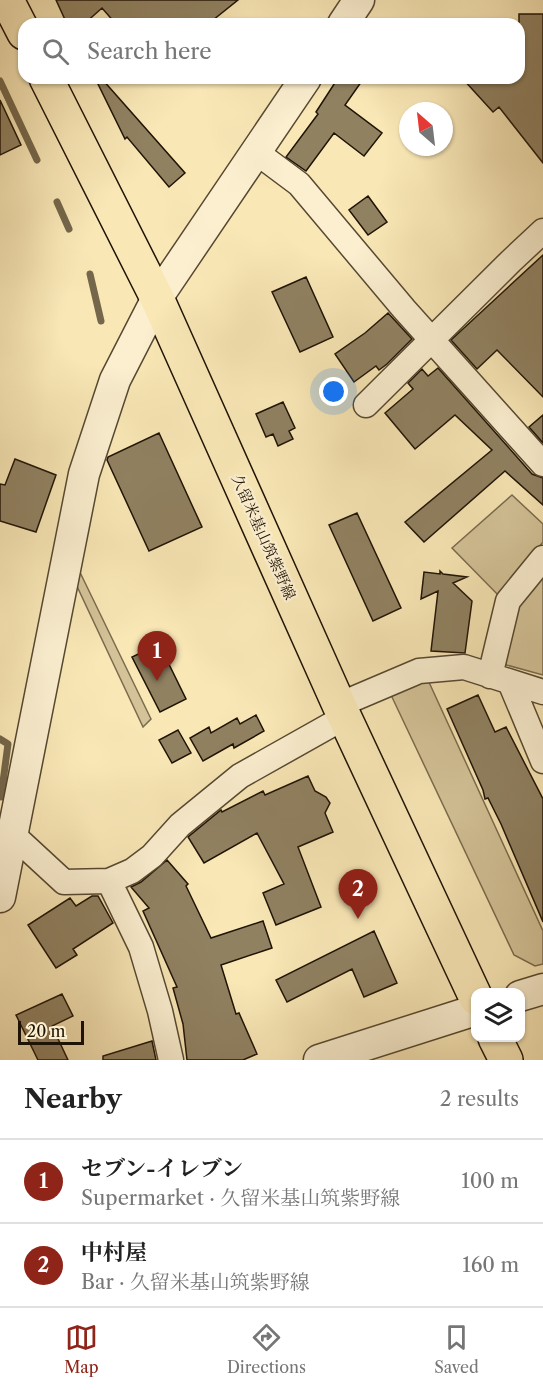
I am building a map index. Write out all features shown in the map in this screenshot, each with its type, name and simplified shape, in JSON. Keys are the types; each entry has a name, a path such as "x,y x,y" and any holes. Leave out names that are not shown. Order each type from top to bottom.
{"main road":[{"path":"7,0 18,21"},
{"name":"久留米基山筑紫野線","path":"49,84 157,298 342,711 471,988"},
{"path":"497,1042 506,1060"}],"street":[{"path":"347,18 359,0"},
{"path":"0,897 84,474 116,380 157,298 302,84"},
{"path":"256,152 299,184 432,341 543,464"},
{"path":"366,405 543,231"},
{"path":"543,558 508,601 500,679 543,761"},
{"path":"12,834 64,882 109,881 132,871 152,856 180,825 240,776 342,711 419,671 464,668 542,689"},
{"path":"109,881 141,947 160,1011 171,1060"},
{"path":"525,994 543,989"},
{"path":"320,1060 471,1012"}],"shaded area":[{"path":"512,495 543,524 543,542 499,596 452,548"},
{"path":"75,562 151,719 143,727 75,582"},
{"path":"543,570 543,675 503,664 516,602"},
{"path":"428,680 543,931 543,964 535,966 514,955 391,695"}],"building":[{"path":"56,0 238,0 216,18 111,18 102,8 91,18 64,18"},
{"path":"519,14 543,14 543,163 499,107 493,112 467,84 525,84 525,18 519,18"},
{"path":"98,84 106,84 185,173 169,187 127,137 125,139"},
{"path":"334,84 360,84 345,105 382,133 364,156 334,133 306,171 286,157 318,114 316,112"},
{"path":"0,100 21,145 0,155"},
{"path":"368,196 387,222 368,235 349,210"},
{"path":"543,255 543,397 497,350 477,369 451,340"},
{"path":"306,277 333,337 300,352 272,292"},
{"path":"388,313 412,339 379,370 376,366 354,382 335,354"},
{"path":"438,368 532,474 543,478 543,505 505,471 424,542 405,522 492,450 455,415 415,449 385,413 413,389 408,383 422,369 428,376"},
{"path":"283,402 295,428 289,431 293,439 278,446 273,434 266,437 256,414"},
{"path":"543,415 543,443 529,427"},
{"path":"159,433 202,527 149,551 107,460 108,457"},
{"path":"15,459 56,475 36,532 0,521 0,484 5,485"},
{"path":"357,513 401,608 373,621 329,525"},
{"path":"440,571 443,574 467,577 453,583 472,601 465,653 431,651 438,591 421,599 424,572 440,574"},
{"path":"159,644 186,699 160,712 132,657"},
{"path":"478,695 495,732 506,727 543,799 543,922 501,824 488,798 485,799 447,709"},
{"path":"256,715 264,731 234,748 233,744 203,761 190,738 209,727 211,733 237,718 240,724"},
{"path":"178,730 191,753 172,763 159,740"},
{"path":"308,776 315,791 326,797 330,803 325,813 333,832 298,847 321,907 276,925 263,893 284,884 257,833 204,863 188,837 221,810 222,812 263,791 265,795"},
{"path":"167,860 188,884 186,886 211,938 263,921 272,948 221,965 236,1014 239,1013 257,1054 243,1060 187,1060 183,1024 173,988 177,987 143,911 149,908 131,887 141,882"},
{"path":"92,896 98,896 113,923 73,949 77,955 56,968 28,925 70,898 76,906"},
{"path":"374,931 397,983 364,997 352,969 287,1002 276,980"},
{"path":"62,994 73,1016 52,1026 68,1060 38,1060 16,1015"},
{"path":"152,1041 156,1060 103,1060 103,1056"}],"waterway":[{"path":"0,81 37,160"},
{"path":"57,202 69,229"},
{"path":"90,274 101,321"},
{"path":"0,739 8,744 1,797"}],"place":[{"name":"セブン-イレブン","path":"157,681"},
{"name":"中村屋","path":"358,919"}]}
